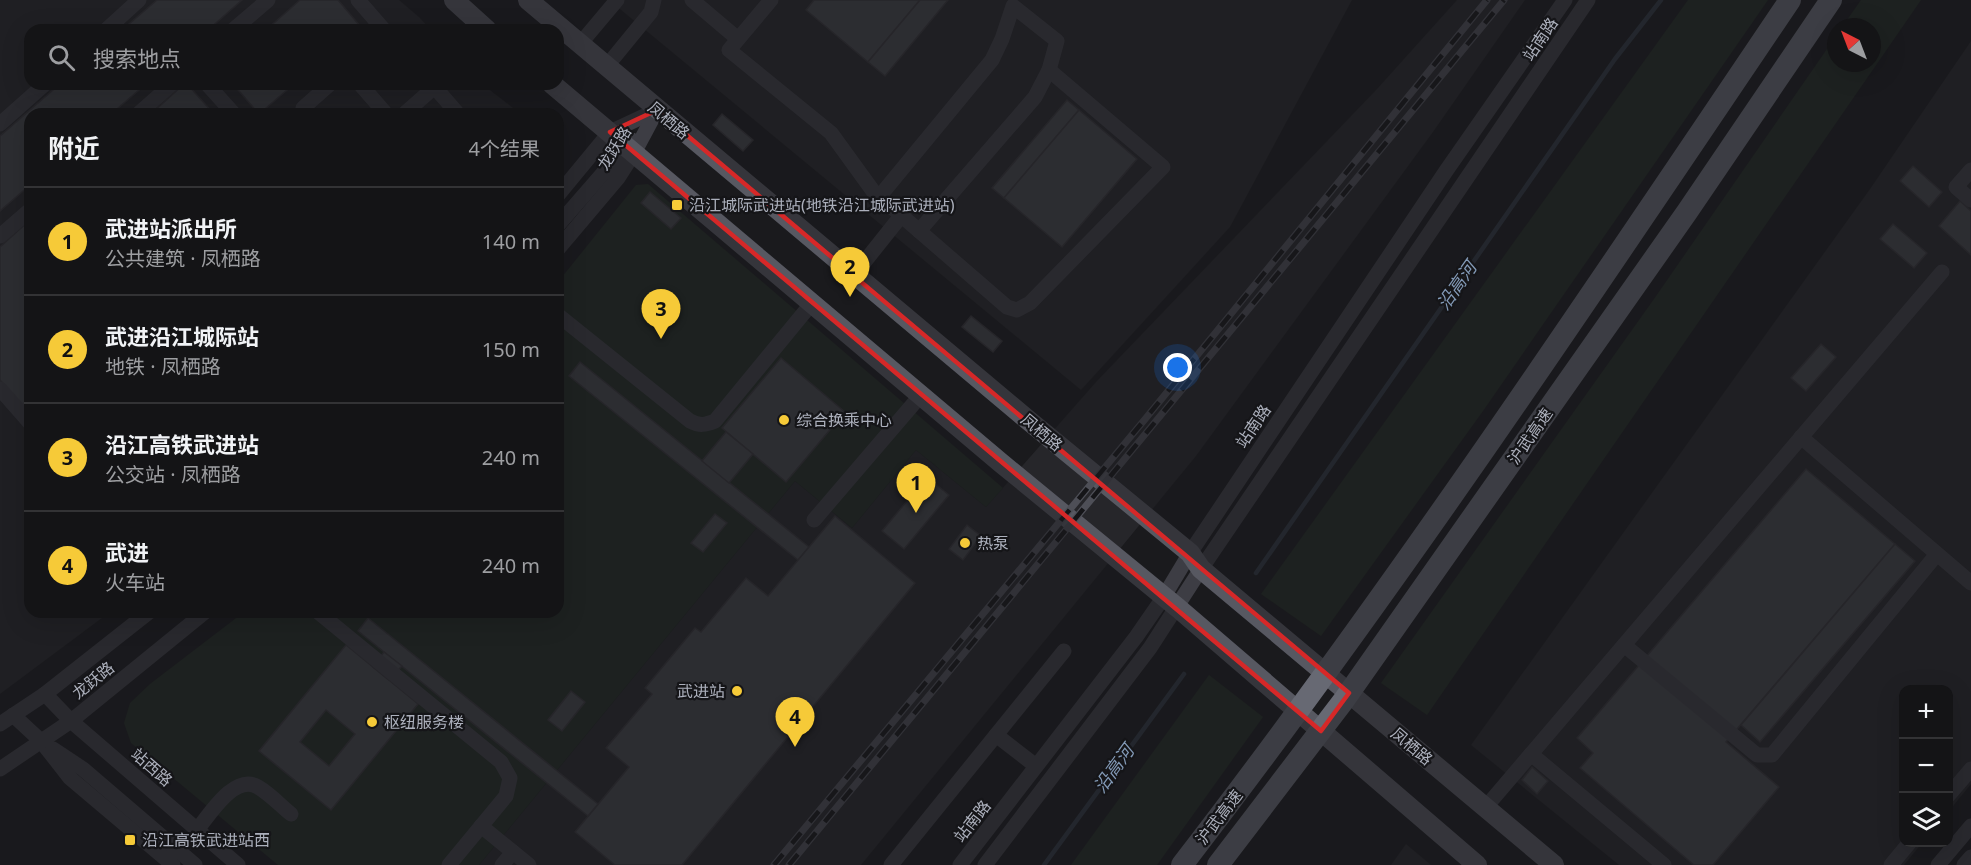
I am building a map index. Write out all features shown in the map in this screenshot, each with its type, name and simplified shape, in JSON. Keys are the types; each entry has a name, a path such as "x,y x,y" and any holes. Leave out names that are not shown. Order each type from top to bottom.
{"highway":[{"name":"沪武高速","path":"1182,865 1265,757 1561,340 1790,0"},
{"name":"沪武高速","path":"1218,865 1344,700 1687,212 1831,0"}],"main road":[{"path":"454,0 480,24"},
{"name":"凤栖路","path":"528,0 556,24"},
{"name":"凤栖路","path":"564,30 1554,865"},
{"path":"559,90 1171,603 1477,865"}],"street":[{"path":"113,24 139,0"},
{"path":"240,24 267,0"},
{"path":"358,0 379,24"},
{"path":"580,44 617,0"},
{"path":"606,67 651,12 654,0"},
{"path":"692,0 738,39"},
{"path":"771,0 729,50 831,132 879,197 1007,307 1017,309 1029,303 1163,167 1049,70"},
{"name":"站南路","path":"985,865 1150,648 1171,603 1195,561 1446,171 1565,0"},
{"name":"站南路","path":"1195,561 1588,0"},
{"path":"879,197 992,60 1002,39 1006,3"},
{"path":"919,231 1035,97 1049,70 1057,41 1006,3"},
{"path":"0,124 38,90"},
{"path":"145,108 165,90"},
{"path":"212,90 229,108"},
{"path":"303,108 323,90"},
{"path":"365,90 381,108"},
{"path":"410,108 430,90"},
{"path":"439,90 453,108"},
{"path":"564,219 631,150 657,110"},
{"name":"龙跃路","path":"564,188 610,132 657,110"},
{"name":"龙跃路","path":"564,242 618,177 631,150"},
{"path":"1971,170 1956,187 1971,200"},
{"path":"0,236 24,215"},
{"path":"854,275 901,216"},
{"path":"1485,808 1942,272"},
{"path":"564,320 690,421 706,425 715,421 812,303"},
{"path":"0,389 24,416"},
{"path":"813,520 921,395"},
{"path":"1801,437 1971,583"},
{"path":"1624,645 1757,755 1772,754 1937,554"},
{"name":"站南路","path":"960,865 1136,637 1171,603"},
{"name":"龙跃路","path":"7,719 45,694 141,618"},
{"name":"龙跃路","path":"0,770 71,721 198,618"},
{"path":"325,618 501,762 510,778 506,796 449,865"},
{"path":"891,865 1064,651"},
{"name":"站西路","path":"45,694 71,721 238,865"},
{"path":"7,719 82,769 195,865"},
{"path":"996,735 1036,766"},
{"path":"41,741 70,778 173,865"},
{"path":"1532,754 1664,865"},
{"path":"1951,793 1971,769"},
{"path":"197,830 231,789 243,784 256,786 291,814"},
{"path":"481,826 529,865"},
{"path":"1938,865 1971,826"},
{"path":"1891,865 1907,847"},
{"path":"502,865 513,852"},
{"path":"1964,865 1971,857"}],"highlighted area":[{"path":"657,110 1349,693 1321,731 610,132"}],"shaded area":[{"path":"0,0 399,0 425,24 24,24 24,90 490,90 513,108 24,108 24,618 102,618 0,694"},
{"path":"609,0 1352,0 1230,227 1081,390"},
{"name":"武进站","path":"1457,0 1525,0 1433,132 1196,456 861,865 479,865 795,481 852,528 916,450 986,507 1096,382 1377,89"},
{"path":"1688,0 1768,0 1483,411 1321,636 1261,594"},
{"path":"1861,0 1921,0 1881,58 1881,18 1848,18"},
{"path":"1971,41 1971,784 1953,806 1953,685 1899,685 1899,847 1919,847 1904,865 1619,865 1471,745 1870,189"},
{"path":"1827,49 1827,72 1871,72 1427,715 1381,683 1654,299"},
{"path":"648,184 1003,488 986,507 916,450 852,528 795,481 479,865 278,865 131,743 124,723 130,703 150,684 236,618 564,618 564,275 636,185"},
{"path":"1209,675 1263,717 1157,865 1071,865"},
{"path":"1406,844 1431,865 1391,865"}],"building":[{"path":"157,0 242,0 215,24 129,24"},
{"path":"300,0 338,0 358,24 273,24"},
{"path":"814,0 920,0 868,62 806,10"},
{"path":"920,0 948,0 885,76 868,62"},
{"path":"53,90 139,90 118,108 32,108"},
{"path":"177,90 192,90 209,108 158,108"},
{"path":"238,90 287,90 266,108 254,108"},
{"path":"1067,100 1079,110 1004,198 992,188"},
{"path":"1079,110 1137,159 1062,247 1004,198"},
{"path":"722,114 753,140 743,151 713,125"},
{"path":"24,115 24,190 0,211 0,136"},
{"path":"1913,166 1942,192 1929,207 1900,181"},
{"path":"650,192 681,218 671,229 641,203"},
{"path":"1960,201 1971,211 1971,255 1939,226"},
{"path":"1893,224 1927,253 1914,268 1880,239"},
{"path":"24,225 24,407 0,380 0,247"},
{"path":"971,316 1002,341 993,352 962,327"},
{"path":"1821,344 1836,357 1806,391 1791,378"},
{"name":"综合换乘中心","path":"781,358 845,412 786,482 722,428"},
{"path":"580,362 809,547 798,560 569,376"},
{"path":"726,432 753,454 729,483 702,461"},
{"path":"1806,469 1895,544 1726,742 1779,787 1713,865 1694,865 1580,768 1593,753 1577,738"},
{"path":"927,477 949,495 904,549 882,531"},
{"path":"715,514 727,523 703,552 691,543"},
{"name":"武进站","path":"835,516 915,583 682,865 615,865 575,832 629,767 606,748 652,694 645,688 695,628 701,632 746,578 768,596"},
{"name":"热泵","path":"967,525 981,536 963,560 949,549"},
{"path":"1895,544 1915,561 1760,742 1741,725"},
{"path":"368,618 598,804 588,816 358,631"},
{"name":"枢纽服务楼","path":"346,645 418,704 331,810 259,751","holes":["326,710 355,734 329,766 300,742"]},
{"path":"384,652 402,666 389,680 373,667"},
{"path":"571,691 585,702 562,731 548,720"},
{"path":"1532,767 1548,781 1537,794 1522,780"}],"waterway":[{"name":"沿高河","path":"1256,573 1615,59 1661,0"},
{"name":"沿高河","path":"1044,865 1184,674"}],"railway":[{"path":"774,865 1146,418 1487,0"},
{"path":"789,865 1504,0"}],"place":[{"name":"沿江城际武进站(地铁沿江城际武进站)","path":"677,205"},
{"name":"武进沿江城际站","path":"850,297"},
{"name":"沿江高铁武进站","path":"661,339"},
{"name":"综合换乘中心","path":"784,420"},
{"name":"武进站派出所","path":"916,513"},
{"name":"热泵","path":"965,543"},
{"name":"武进站","path":"737,691"},
{"name":"枢纽服务楼","path":"372,722"},
{"name":"武进","path":"795,747"},
{"name":"沿江高铁武进站西","path":"130,840"}]}
